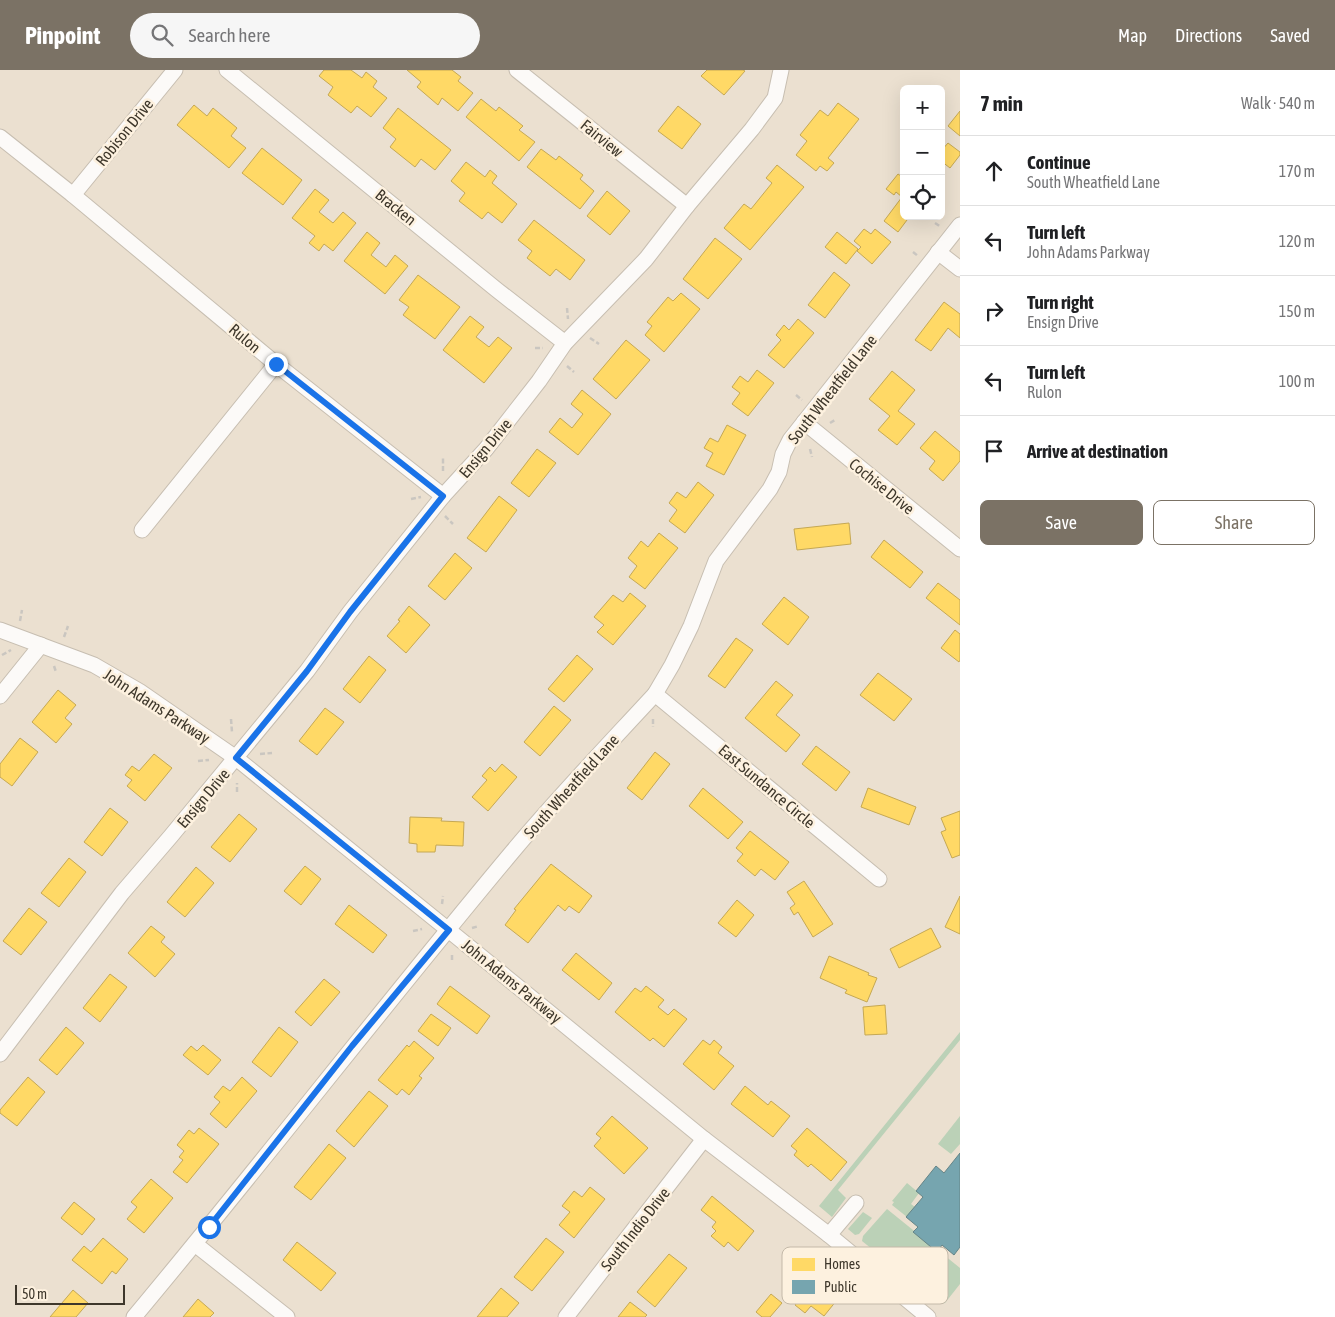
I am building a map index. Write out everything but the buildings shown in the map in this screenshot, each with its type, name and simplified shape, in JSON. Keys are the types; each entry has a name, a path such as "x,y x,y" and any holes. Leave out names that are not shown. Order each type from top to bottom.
{"street":[{"name":"Robison Drive","path":"73,195 175,70"},
{"name":"Bracken","path":"227,70 565,343"},
{"name":"Fairview","path":"517,70 687,206"},
{"name":"Ensign Drive","path":"0,1054 122,893 307,671 350,612 443,496 486,449 539,381 565,343 646,259 687,206 752,129 775,98 781,70"},
{"name":"Rulon","path":"0,137 73,195 276,364 443,496"},
{"name":"South Wheatfield Lane","path":"134,1317 195,1244 352,1046 514,850 655,694 691,626 716,561 770,489 779,472 790,440 960,225"},
{"path":"938,252 960,269"},
{"path":"142,530 276,364"},
{"name":"Cochise Drive","path":"804,422 960,549"},
{"name":"John Adams Parkway","path":"0,630 94,665 131,687 236,758 704,1139 843,1247"},
{"path":"0,696 41,645"},
{"name":"East Sundance Circle","path":"655,694 879,879"},
{"name":"South Indio Drive","path":"566,1317 704,1139"},
{"path":"829,1235 856,1203"},
{"path":"195,1244 287,1317"},
{"name":"John Adams Parkway","path":"912,1304 928,1317"}],"path":[{"path":"935,222 942,228"},
{"path":"913,252 919,257"},
{"path":"567,308 568,319"},
{"path":"589,337 599,344"},
{"path":"535,348 545,348"},
{"path":"567,366 574,372"},
{"path":"796,395 802,400"},
{"path":"830,423 835,420"},
{"path":"810,450 812,457"},
{"path":"443,458 443,470"},
{"path":"411,499 421,497"},
{"path":"445,516 454,524"},
{"path":"20,621 22,610"},
{"path":"64,637 68,626"},
{"path":"2,656 11,650"},
{"path":"230,719 232,732"},
{"path":"653,719 653,727"},
{"path":"260,754 272,753"},
{"path":"198,761 209,760"},
{"path":"237,783 237,792"},
{"path":"442,904 443,896"},
{"path":"472,928 479,926"},
{"path":"413,931 422,929"},
{"path":"452,953 452,960"}],"green space":[{"path":"960,1032 960,1040 838,1190 846,1198 832,1217 819,1206"},
{"path":"960,1116 960,1144 951,1154 938,1144"},
{"path":"907,1183 919,1193 911,1204 915,1207 907,1217 892,1205 894,1202 892,1201"},
{"path":"887,1209 934,1247 870,1247 862,1241 863,1236"},
{"path":"863,1212 872,1218 859,1234 855,1235 848,1229"},
{"path":"948,1258 960,1268 960,1284 948,1299"}],"route":[{"path":"209,1227 352,1046 449,930 236,758 307,671 350,612 443,496 276,364"}]}
